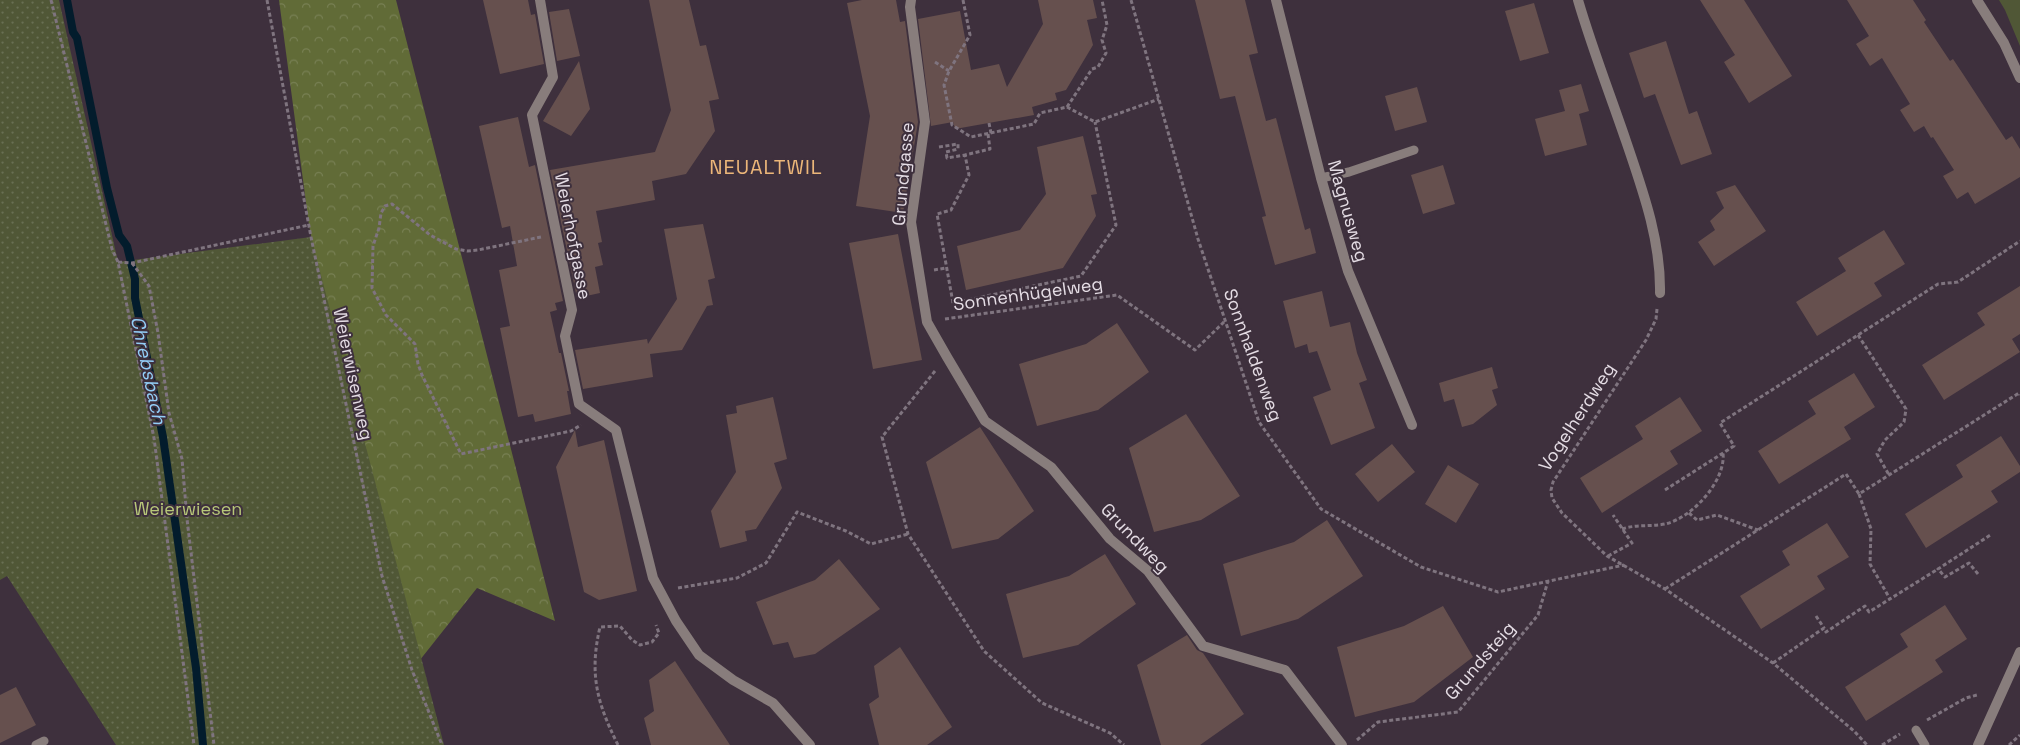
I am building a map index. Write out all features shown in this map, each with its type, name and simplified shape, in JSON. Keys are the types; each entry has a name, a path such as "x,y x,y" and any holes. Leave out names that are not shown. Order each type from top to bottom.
{"street":[{"name":"Weierhofgasse","path":"540,0 552,76 532,115 572,310 565,336 579,404 616,430 653,578 676,621 699,655 733,680 773,703 810,745"},
{"name":"Grundgasse","path":"910,0 925,122 911,222 927,322"},
{"name":"Magnusweg","path":"1276,0 1321,178 1348,271 1412,425"},
{"path":"1578,0 1642,186 1660,267 1660,293"},
{"path":"1977,0 2004,43 2020,78"},
{"name":"Grundweg","path":"927,322 985,421 1051,467 1110,539 1148,571 1203,646 1285,670 1342,745"},
{"path":"1981,744 2020,652"}],"lane":[{"path":"1321,178 1349,172 1414,150"},
{"path":"1916,730 1925,745"}],"path":[{"path":"51,0 112,249 118,262 154,438 194,745"},
{"name":"Weierwisenweg","path":"267,0 308,225 382,576 412,670 442,745"},
{"path":"963,0 970,35 949,71 944,85 952,125 971,137 1034,124 1040,113 1067,107 1095,122 1159,99"},
{"path":"1067,107 1092,69 1098,67 1106,53 1102,40 1107,25 1102,0"},
{"name":"Sonnhaldenweg","path":"1131,0 1198,239 1259,422 1321,509 1421,567 1498,592 1624,566"},
{"path":"965,155 969,176 951,210 936,214 954,303 1081,276 1116,225 1095,122"},
{"path":"921,150 958,144 958,150 946,152 947,158 990,149 989,123"},
{"path":"557,234 467,251 445,244 430,235 392,204 386,206 381,213 379,228 373,246 372,288 386,315 414,344 422,375 461,454 571,431 581,426 591,413"},
{"path":"118,262 132,263 308,225"},
{"path":"1665,490 1734,446 1720,423 1938,284 1958,282 2020,241"},
{"path":"132,263 150,286 169,413 182,459 187,519 214,745"},
{"path":"935,270 946,268"},
{"name":"Vogelherdweg","path":"1660,293 1656,319 1646,340 1553,482 1552,498 1562,513 1607,556 1665,589 1773,663 1868,745"},
{"name":"Sonnenhügelweg","path":"927,322 1117,295 1195,350 1225,321"},
{"path":"1858,335 1906,409 1904,422 1885,440 1877,454 1889,475"},
{"path":"947,357 882,437 908,534 984,651 1042,702 1110,733 1124,745"},
{"path":"1859,494 2019,393 2020,395"},
{"path":"1622,529 1631,526 1665,524 1679,520 1689,514 1701,501 1720,474 1723,466 1723,453"},
{"path":"1665,589 1846,474 1859,494 1870,529 1870,564 1890,599"},
{"path":"661,592 737,578 766,563 797,512 846,531 871,544 908,534"},
{"path":"1689,514 1697,520 1717,515 1758,530"},
{"path":"1607,556 1632,543 1613,515"},
{"path":"1816,616 1826,632 1865,606 1870,612 1992,534"},
{"path":"1938,569 1945,578 1969,563 1978,574"},
{"name":"Grundsteig","path":"1351,745 1378,722 1458,712 1538,615 1548,581"},
{"path":"618,745 606,720 594,675 596,646 600,627 620,626 632,640 640,645 652,642 659,633 655,621"},
{"path":"1773,663 1824,628"},
{"path":"2009,745 2020,734"}],"green space":[{"name":"Weierwiesen","path":"0,0 59,0 118,262 311,237 444,745 116,745 7,576 0,580"},
{"path":"279,0 396,0 555,621 477,588 412,670 337,367 309,225"},
{"path":"1999,0 2020,0 2020,46 2005,10"}],"building":[{"path":"483,0 528,0 531,15 535,14 544,64 500,74"},
{"path":"649,0 689,0 700,46 706,45 719,99 709,101 715,131 686,174 652,181 655,200 596,211 602,242 598,243 603,265 595,267 600,293 577,298 550,170 655,152 671,110"},
{"path":"862,0 896,0 900,22 905,21 918,122 903,213 856,206 870,116 847,3"},
{"path":"1038,0 1093,0 1097,18 1087,20 1093,45 1066,90 1055,93 1057,100 1032,107 1034,115 955,129 953,122 931,126 918,19 960,11 971,70 999,64 1007,87 1043,24"},
{"path":"1195,0 1245,0 1258,53 1249,55 1266,121 1276,118 1305,230 1310,228 1316,253 1275,265 1262,217 1266,216 1235,96 1220,99"},
{"path":"1700,0 1744,0 1792,76 1749,103 1724,62 1735,55"},
{"path":"1847,0 1913,0 1926,20 1924,22 1950,61 1953,59 2006,140 2012,136 2020,149 2020,177 1975,204 1968,192 1957,199 1943,176 1954,170 1924,126 1914,132 1900,110 1910,104 1882,58 1870,66 1856,44 1869,36"},
{"path":"1534,3 1549,53 1520,61 1505,11"},
{"path":"569,9 580,56 557,61 549,12"},
{"path":"1666,41 1689,114 1697,111 1712,154 1681,165 1655,94 1644,98 1629,53"},
{"path":"579,61 590,109 571,136 543,121"},
{"path":"1581,84 1589,111 1579,114 1587,145 1545,156 1535,119 1565,111 1559,90"},
{"path":"1417,87 1427,122 1395,131 1385,96"},
{"path":"518,117 529,167 535,165 563,301 555,303 557,310 550,312 569,391 567,391 571,414 535,422 533,414 518,417 500,328 510,326 499,270 517,266 510,226 502,228 479,126"},
{"path":"1083,136 1097,194 1091,195 1096,216 1063,268 966,290 957,246 1020,230 1046,194 1037,147"},
{"path":"1443,165 1455,204 1423,214 1411,175"},
{"path":"1735,185 1766,231 1714,266 1698,242 1715,230 1710,221 1724,208 1716,192"},
{"path":"703,224 715,278 708,280 713,305 707,306 682,350 650,354 653,377 583,389 575,350 647,339 648,344 677,299 664,229"},
{"path":"1884,230 1905,264 1874,283 1882,296 1817,336 1796,302 1846,271 1838,258"},
{"path":"898,234 922,360 873,369 849,243"},
{"path":"2020,286 2020,334 2012,339 2020,352 1944,400 1922,365 1985,325 1977,313"},
{"path":"1322,291 1330,327 1350,322 1357,353 1367,380 1359,383 1375,428 1331,445 1313,397 1331,390 1317,351 1309,353 1307,344 1295,348 1283,301"},
{"path":"1117,323 1149,372 1098,410 1037,426 1019,364 1086,344"},
{"path":"1492,367 1498,388 1492,390 1497,405 1473,424 1462,427 1454,399 1444,402 1439,383"},
{"path":"1854,373 1875,407 1844,427 1851,439 1779,484 1758,451 1816,414 1808,401"},
{"path":"773,397 787,459 774,463 782,488 756,529 745,531 747,541 720,548 711,511 736,472 726,415 737,413 736,406"},
{"path":"1680,397 1702,431 1670,451 1678,464 1602,513 1580,478 1643,439 1635,426"},
{"path":"1186,414 1240,496 1201,520 1154,532 1129,448"},
{"path":"980,427 1034,511 998,539 952,549 926,462"},
{"path":"575,430 578,447 604,440 637,591 599,600 584,592 556,467"},
{"path":"2001,436 2020,466 2020,472 1991,491 1998,502 1926,548 1905,514 1963,477 1956,465"},
{"path":"1392,444 1415,472 1378,502 1355,474"},
{"path":"1448,465 1479,484 1456,523 1425,504"},
{"path":"1327,520 1363,576 1298,619 1241,636 1223,564 1294,542"},
{"path":"1827,523 1849,557 1817,576 1825,589 1761,629 1740,596 1790,565 1782,551"},
{"path":"1105,554 1136,604 1078,645 1023,658 1006,594 1069,576"},
{"path":"839,559 880,609 815,654 794,658 788,642 773,645 756,602 815,580"},
{"path":"1945,605 1967,639 1935,660 1943,672 1866,721 1845,687 1908,647 1900,634"},
{"path":"1443,606 1473,657 1414,702 1355,717 1337,647 1404,626"},
{"path":"1187,635 1197,650 1203,653 1244,714 1200,745 1161,745 1137,665"},
{"path":"900,647 952,727 927,745 879,745 869,704 879,697 874,666"},
{"path":"675,661 730,745 651,745 644,718 654,711 649,680"},
{"path":"16,687 36,725 0,743 0,695"}],"waterway":[{"name":"Chrebsbach","path":"67,0 73,32 77,38 107,188 119,235 127,246 135,279 135,298 163,437 196,668 203,745"}],"district":[{"name":"NEUALTWIL","path":"766,167"}]}
